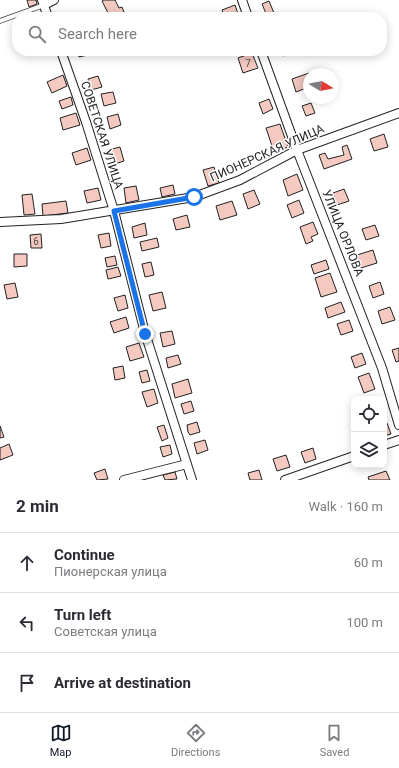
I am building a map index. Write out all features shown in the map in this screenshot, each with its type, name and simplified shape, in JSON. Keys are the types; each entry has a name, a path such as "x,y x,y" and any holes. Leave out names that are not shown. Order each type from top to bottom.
{"street":[{"path":"46,12 43,2 54,0"},
{"path":"242,0 246,12"},
{"name":"СОВЕТСКАЯ УЛИЦА","path":"62,56 86,122 114,211 145,334 192,480"},
{"name":"УЛИЦА ОРЛОВА","path":"263,56 297,150 382,368 399,426"},
{"name":"ПИОНЕРСКАЯ УЛИЦА","path":"0,222 60,219 194,197 240,180 297,150 399,113"},
{"path":"387,444 399,440"},
{"path":"284,480 351,457"},
{"path":"124,480 187,464"}],"lane":[{"path":"20,12 43,2"},
{"path":"0,21 12,16"}],"building":[{"path":"27,0 36,0 37,4 29,7"},
{"path":"115,0 119,8 122,7 124,12 108,12 102,1"},
{"path":"269,1 274,12 265,12 262,4"},
{"path":"235,5 237,12 223,12 222,10"},
{"path":"244,56 253,56 258,68 243,73 238,58"},
{"path":"63,75 67,86 52,93 47,82"},
{"path":"303,75 303,89 296,92 292,79"},
{"path":"98,76 102,87 91,90 88,79"},
{"path":"113,92 116,103 104,106 101,94"},
{"path":"71,97 73,105 62,109 59,101"},
{"path":"269,99 273,109 263,114 259,103"},
{"path":"311,104 315,113 306,116 302,106"},
{"path":"76,113 80,125 63,130 60,118"},
{"path":"118,114 121,125 110,129 107,117"},
{"path":"280,124 288,147 274,152 266,128"},
{"path":"384,134 388,147 374,151 370,139"},
{"path":"347,145 352,159 324,169 319,155 325,153 328,159 344,155 342,147"},
{"path":"120,147 124,161 112,165 108,150"},
{"path":"87,148 91,160 76,165 72,153"},
{"path":"214,167 219,183 208,186 203,170"},
{"path":"297,174 303,190 288,196 283,180"},
{"path":"173,185 175,194 162,197 160,188"},
{"path":"136,186 139,200 126,203 124,188"},
{"path":"98,188 101,200 87,203 84,191"},
{"path":"344,189 349,201 337,205 333,193"},
{"path":"254,190 260,204 248,209 243,194"},
{"path":"32,194 35,214 24,215 22,195"},
{"path":"299,200 304,213 292,218 287,205"},
{"path":"66,201 68,213 43,216 42,204"},
{"path":"232,201 237,215 220,220 216,206"},
{"path":"187,215 190,227 176,230 173,219"},
{"path":"313,222 318,234 311,237 313,241 306,244 300,227"},
{"path":"145,223 147,235 134,238 132,227"},
{"path":"375,225 379,236 366,240 362,229"},
{"path":"109,233 111,246 101,248 98,235"},
{"path":"41,234 42,248 31,248 30,235"},
{"path":"157,238 159,247 142,251 140,242"},
{"path":"373,250 377,263 361,268 357,255"},
{"path":"14,254 27,254 27,266 14,267"},
{"path":"115,256 117,265 107,267 105,258"},
{"path":"326,260 329,269 314,274 311,265"},
{"path":"151,262 154,275 145,277 142,264"},
{"path":"118,267 121,276 108,279 106,270"},
{"path":"330,273 337,292 321,297 315,278"},
{"path":"380,282 384,294 373,298 369,286"},
{"path":"15,283 18,297 7,299 4,285"},
{"path":"162,292 166,308 153,311 149,295"},
{"path":"125,295 128,308 118,311 114,298"},
{"path":"341,302 345,312 328,318 325,308"},
{"path":"390,307 395,320 382,324 378,311"},
{"path":"126,317 129,328 114,333 110,322"},
{"path":"349,320 353,331 341,335 337,324"},
{"path":"172,331 175,344 163,347 160,333"},
{"path":"139,343 144,357 130,361 126,347"},
{"path":"399,348 399,361 396,362 392,350"},
{"path":"362,353 366,364 355,368 351,357"},
{"path":"178,355 181,364 168,368 166,358"},
{"path":"123,366 125,378 115,380 113,368"},
{"path":"147,370 150,381 142,383 139,372"},
{"path":"369,373 375,389 364,393 358,377"},
{"path":"188,379 192,393 175,398 172,384"},
{"path":"154,389 158,403 147,407 142,392"},
{"path":"191,401 194,411 184,414 181,404"},
{"path":"197,422 200,432 190,435 187,425"},
{"path":"387,423 391,434 387,435"},
{"path":"164,425 168,438 162,441 157,427"},
{"path":"0,426 4,437 0,438"},
{"path":"205,440 208,450 197,454 194,443"},
{"path":"9,444 13,455 0,460 0,448"},
{"path":"170,445 172,454 163,457 160,447"},
{"path":"313,448 316,459 305,463 301,452"},
{"path":"286,455 290,467 277,471 273,459"},
{"path":"105,469 108,479 97,480 94,473"},
{"path":"259,470 262,480 250,480 248,473"},
{"path":"386,471 390,480 369,480 368,477"},
{"path":"175,472 177,479 165,480 163,475"}],"route":[{"path":"145,334 114,211 194,197"}]}
